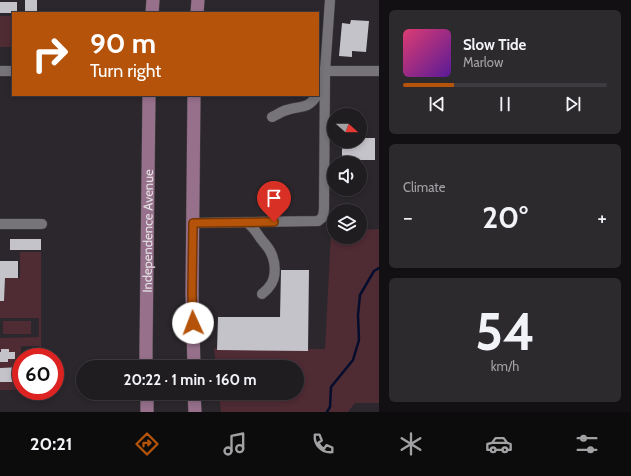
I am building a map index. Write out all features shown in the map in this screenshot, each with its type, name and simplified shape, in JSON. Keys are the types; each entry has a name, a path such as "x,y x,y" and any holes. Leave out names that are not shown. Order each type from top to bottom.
{"main road":[{"path":"152,12 153,0"},
{"path":"197,12 198,0"},
{"path":"194,97 192,294 194,360"},
{"name":"Independence Avenue","path":"146,360 148,98"},
{"path":"147,400 147,412"},
{"path":"194,400 195,412"}],"street":[{"path":"193,223 318,221 323,217 325,83 322,71 330,0"},
{"path":"0,71 12,71"},
{"path":"322,71 379,71"},
{"path":"319,92 325,83"},
{"path":"272,117 287,110 309,105 317,96"},
{"path":"246,222 250,224 271,252 275,264 274,276 270,286 262,294"},
{"path":"0,224 42,224"}],"shaded area":[{"path":"0,16 12,16 12,47 0,47"},
{"path":"379,229 379,403 355,403 348,412 221,412 220,400 304,400 304,360 215,360 214,348 325,349 330,244 367,244 367,230"},
{"path":"20,252 41,252 41,348 39,348 39,346 21,346 21,348 12,348 12,352 9,352 8,349 2,349 0,352 0,338 39,337 39,318 0,318 0,301 4,301 5,278 20,278"},
{"path":"3,321 31,321 31,334 3,334"},
{"path":"12,359 12,367 0,368 0,362"},
{"path":"0,382 12,382 12,390 0,390"}],"building":[{"path":"25,0 37,0 37,12 25,12"},
{"path":"0,2 17,2 17,12 0,13"},
{"path":"351,20 369,21 366,52 352,51 352,57 339,56 342,23 350,24"},
{"path":"367,138 375,138 375,160 367,160 367,156 342,156 342,148 367,148"},
{"path":"10,239 41,239 41,250 10,250"},
{"path":"0,261 18,261 18,278 5,278 4,301 0,301"},
{"path":"281,270 309,270 308,351 217,350 218,317 280,317"},
{"path":"1,349 9,349 9,352 12,352 12,359 8,359 8,362 0,362"},
{"path":"12,367 12,382 0,382 0,368"}],"waterway":[{"path":"327,412 330,407 331,387 353,360 359,340 358,315 360,295 374,271 379,268"}],"route":[{"path":"193,323 193,223 274,222"}]}
